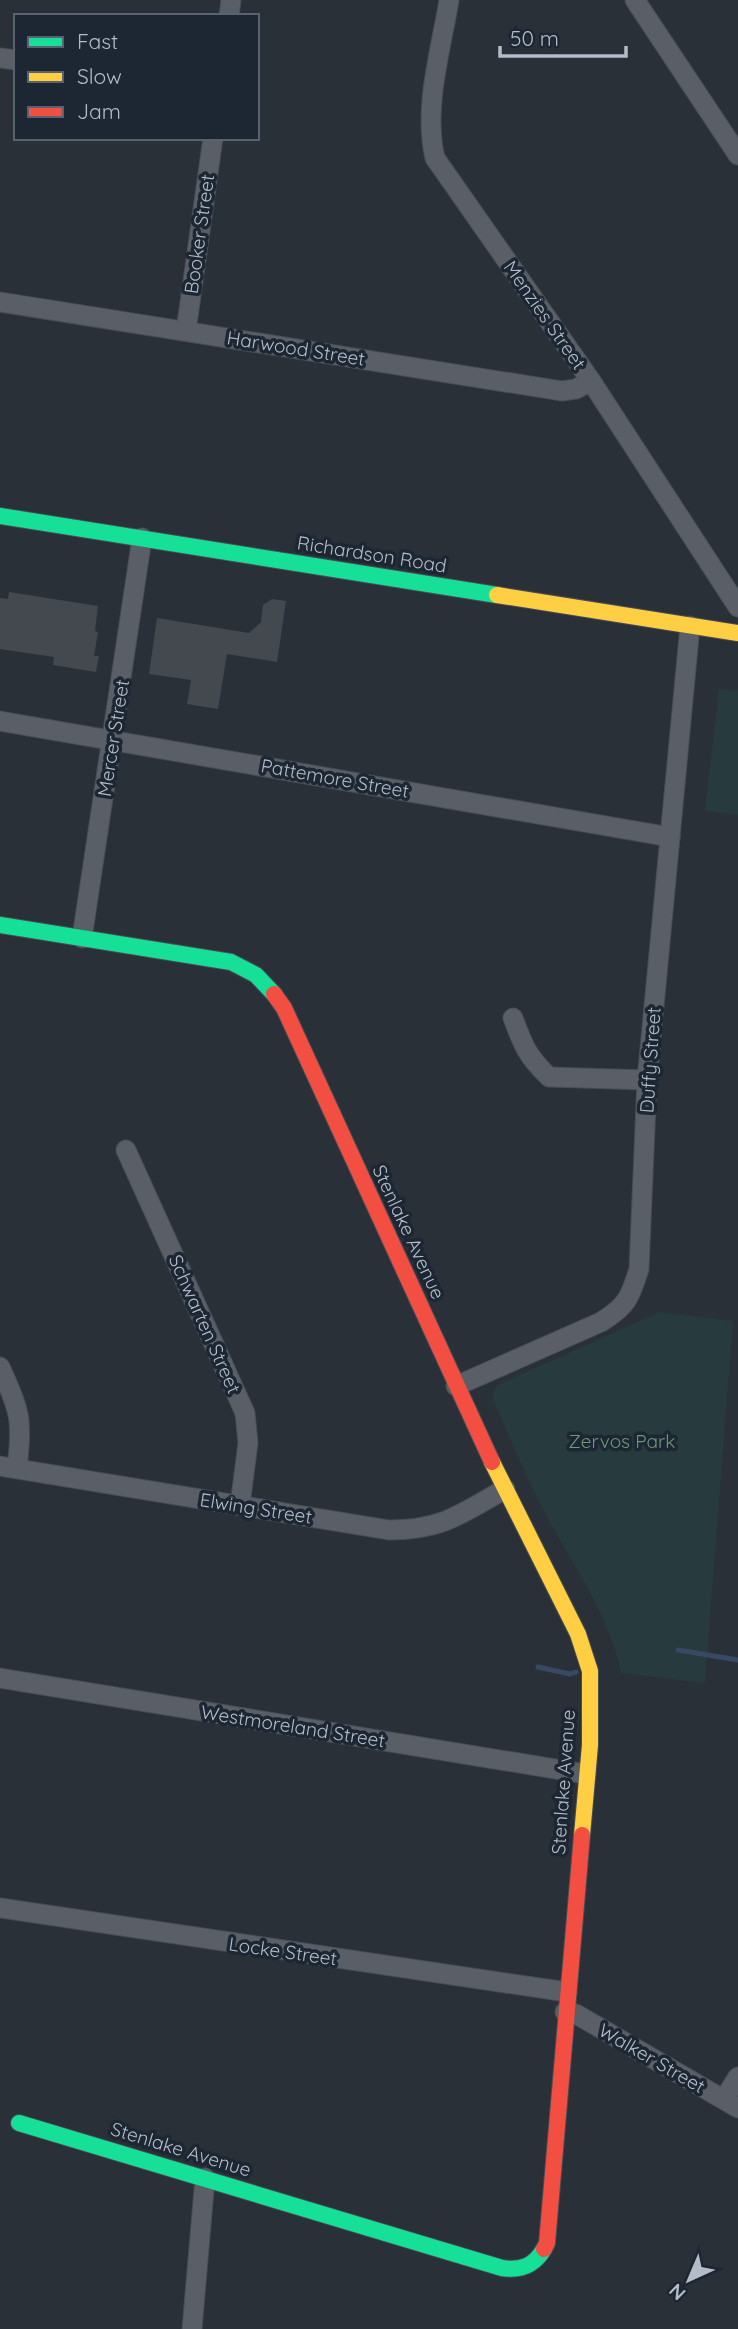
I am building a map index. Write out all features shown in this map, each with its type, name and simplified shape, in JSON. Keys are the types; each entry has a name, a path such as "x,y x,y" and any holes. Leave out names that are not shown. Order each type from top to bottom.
{"street":[{"name":"Menzies Street","path":"449,0 430,115 435,158 590,381 738,607"},
{"path":"635,0 738,155"},
{"name":"Booker Street","path":"186,331 213,140"},
{"name":"Harwood Street","path":"0,302 562,391 576,389 590,381"},
{"name":"Richardson Road","path":"0,516 738,633"},
{"name":"Mercer Street","path":"82,938 142,538"},
{"name":"Duffy Street","path":"456,1386 601,1322 622,1309 639,1269 647,1080 690,626"},
{"name":"Pattemore Street","path":"0,721 670,837"},
{"name":"Stenlake Avenue","path":"0,925 231,962 253,971 273,991 284,1008 456,1386 578,1633 590,1671 590,1745 547,2243 539,2260 523,2270 502,2268 19,2123"},
{"path":"513,1018 522,1044 532,1061 549,1077 647,1080"},
{"name":"Schwarten Street","path":"126,1150 245,1413 248,1443 240,1505"},
{"path":"0,1367 16,1403 21,1426 8,1467"},
{"name":"Elwing Street","path":"8,1467 389,1530 410,1530 446,1522 505,1489"},
{"name":"Westmoreland Street","path":"0,1678 586,1774"},
{"name":"Locke Street","path":"0,1909 567,1992"},
{"name":"Walker Street","path":"565,2012 576,2014 731,2104"},
{"path":"731,2104 738,2077"},
{"path":"192,2329 205,2178"}],"green space":[{"path":"738,686 738,815 705,811 719,689 737,691"},
{"name":"Zervos Park","path":"659,1312 733,1321 705,1683 621,1673 598,1607 541,1505 492,1397 496,1386"}],"building":[{"path":"9,592 98,606 94,656 99,656 96,672 53,665 54,657 0,649 0,598 8,599"},
{"path":"272,599 286,601 277,662 227,654 218,709 187,704 191,680 149,674 157,618 249,633 261,622 263,605"}],"waterway":[{"path":"678,1650 738,1660"},
{"path":"538,1667 570,1674 576,1672"}],"traffic: fast":[{"path":"0,516 497,595"},
{"path":"0,925 231,962 256,975 274,994"},
{"path":"19,2123 502,2268 526,2266 536,2260 544,2249"}],"traffic: slow":[{"path":"497,595 738,633"},
{"path":"492,1462 578,1634 590,1671 590,1745 582,1835"}],"traffic: jam":[{"path":"274,994 284,1008 492,1462"},
{"path":"544,2249 547,2243 582,1835"}]}
